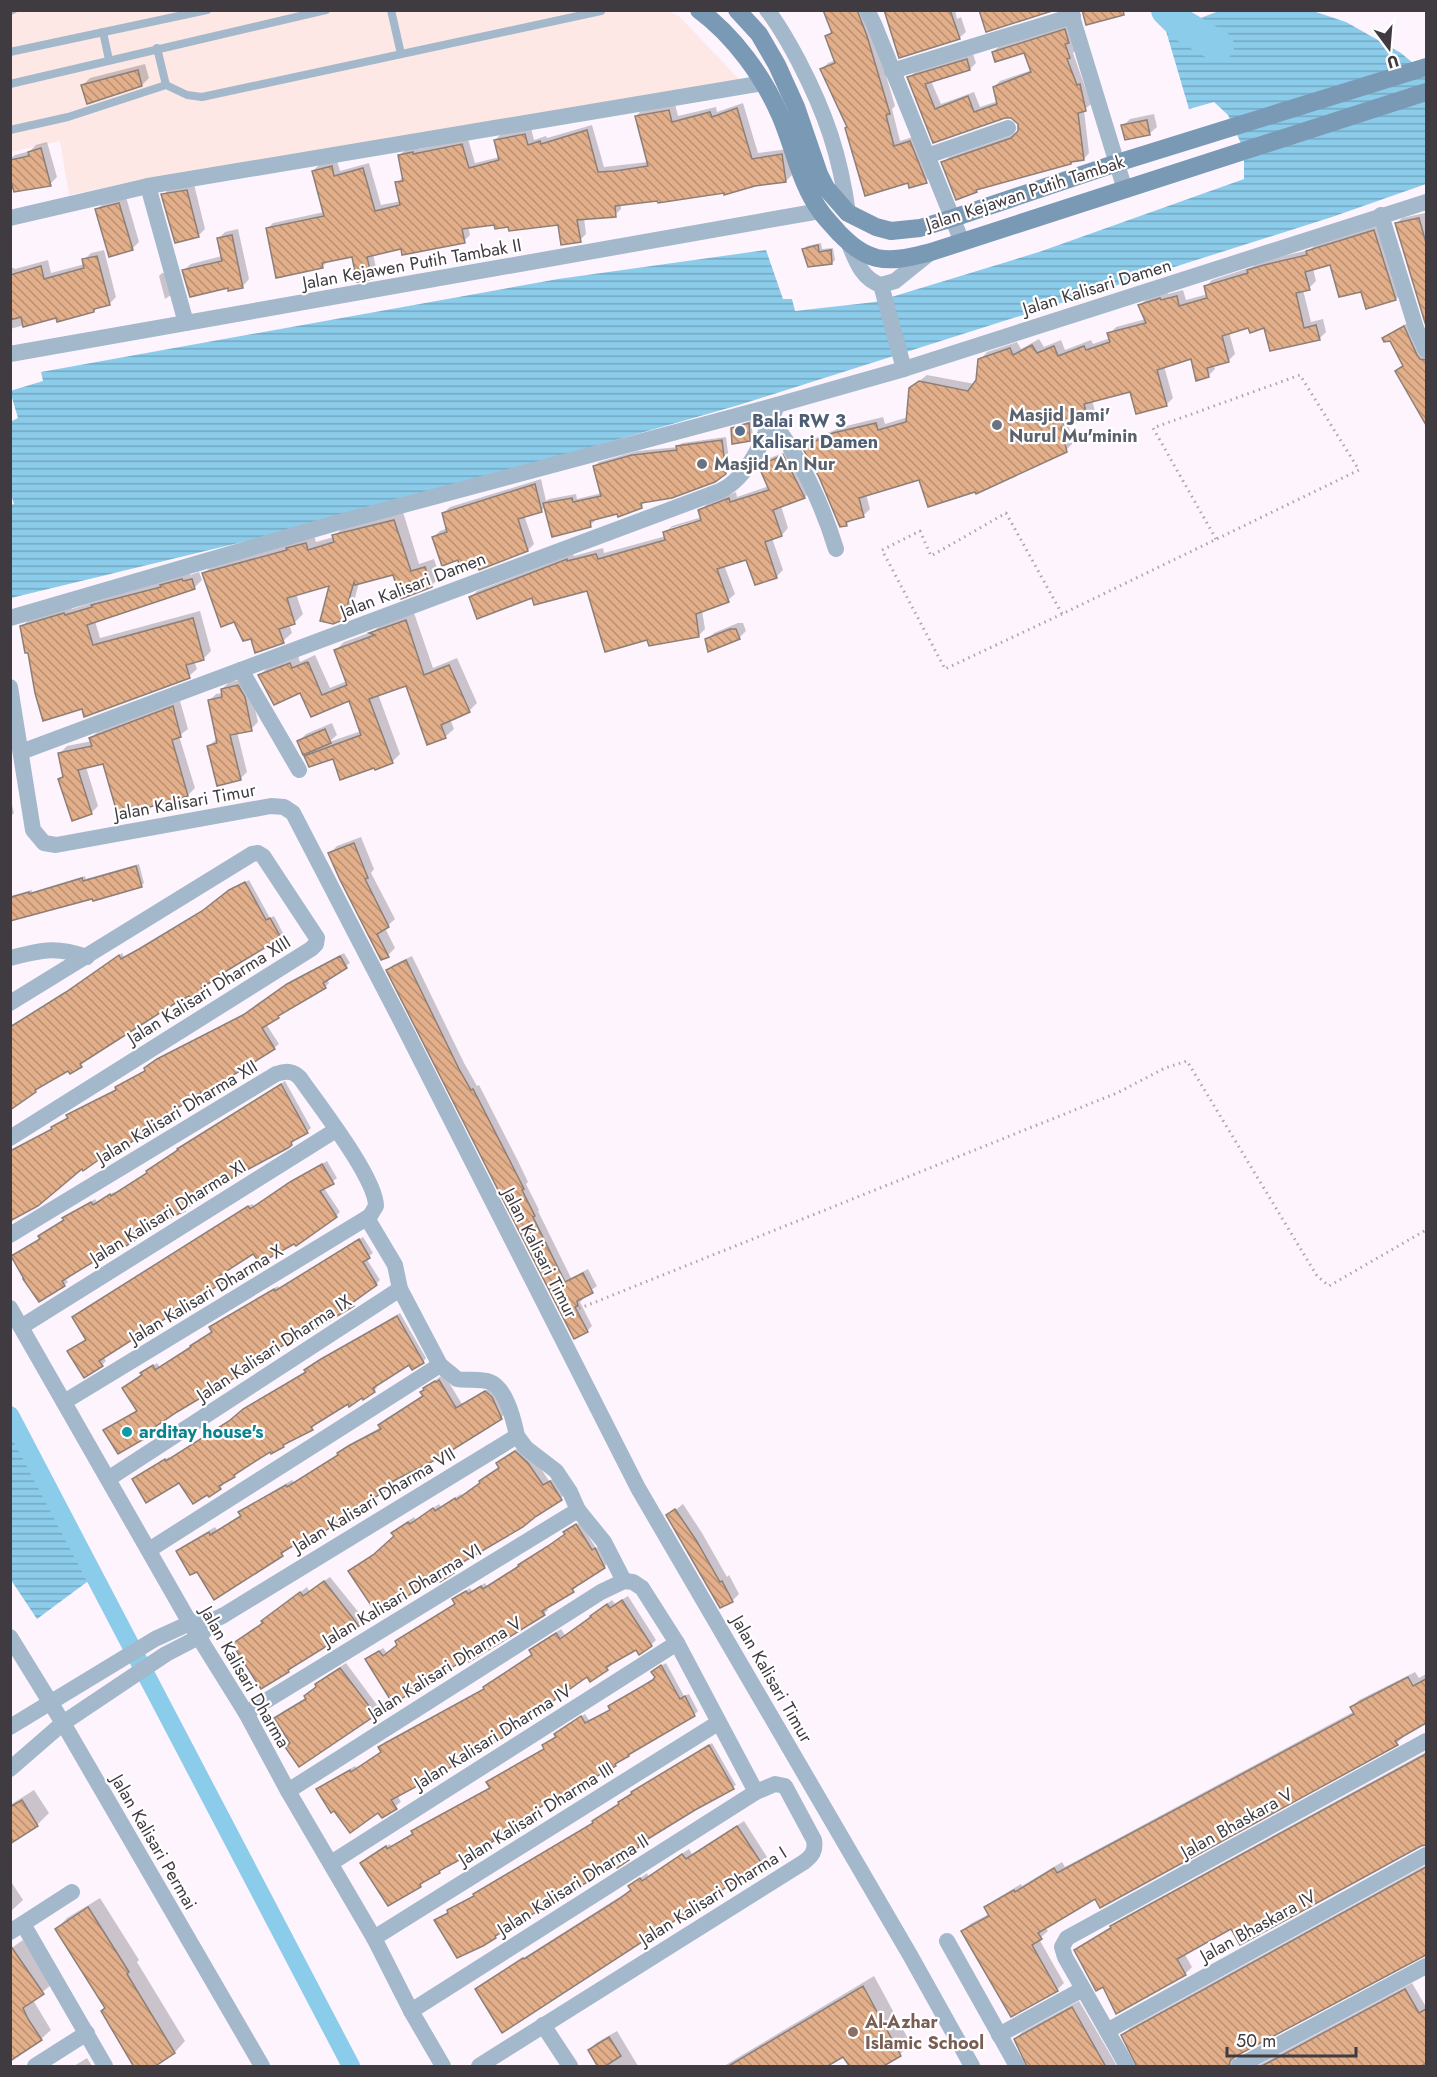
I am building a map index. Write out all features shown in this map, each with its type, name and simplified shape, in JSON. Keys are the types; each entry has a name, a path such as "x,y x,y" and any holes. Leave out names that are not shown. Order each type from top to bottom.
{"street":[{"name":"Jalan Kejawan Putih Tambak","path":"699,10 736,45 764,83 780,115 804,180 820,211 849,244 862,271 871,281 882,291 931,252"},
{"name":"Jalan Kejawan Putih Tambak","path":"736,10 759,34 777,65 796,107 819,174 834,198 848,213 876,227 891,231 920,228 953,218 1117,163 1426,67"},
{"path":"767,10 793,51 818,98 834,140 843,175 848,213"},
{"path":"867,10 962,242"},
{"path":"892,71 1071,13 1125,190"},
{"path":"10,218 148,186 764,83"},
{"name":"Jalan Kejawan Putih Tambak","path":"849,244 863,253 879,258 899,259 931,252 1426,92"},
{"path":"927,156 1008,128"},
{"path":"148,186 186,323"},
{"name":"Jalan Kalisari Damen","path":"10,618 336,523 774,413 902,364 1198,276 1426,202"},
{"name":"Jalan Kejawen Putih Tambak II","path":"10,354 820,211"},
{"path":"1381,215 1416,328 1426,350"},
{"path":"882,291 902,364"},
{"path":"774,413 830,529 836,549"},
{"name":"Jalan Kalisari Damen","path":"21,752 720,491 734,482 747,468 774,413"},
{"path":"241,670 299,770"},
{"name":"Jalan Kalisari Timur","path":"10,687 33,830 44,843 56,845 271,806 284,807 293,813 403,1024 638,1488 904,1944 972,2067"},
{"name":"Jalan Kalisari Dharma XIII","path":"10,1004 255,853 263,856 317,938 316,944 311,949 10,1138"},
{"path":"10,958 47,949 67,950 87,957"},
{"name":"Jalan Kalisari Dharma XII","path":"10,1235 282,1072 292,1072 300,1078 364,1172 373,1190 376,1206 367,1218"},
{"name":"Jalan Kalisari Dharma XI","path":"21,1327 336,1130"},
{"path":"367,1218 395,1265 400,1289 441,1365 454,1378 489,1381 503,1395 517,1436 525,1448 556,1471 570,1492 578,1510 604,1542 624,1581 633,1582 642,1588 677,1643 756,1792"},
{"name":"Jalan Kalisari Dharma X","path":"64,1402 367,1218"},
{"name":"Jalan Kalisari Dharma IX","path":"108,1479 400,1289"},
{"name":"Jalan Kalisari Dharma","path":"10,1308 195,1630 246,1713 288,1791 374,1938 411,2011 443,2067"},
{"path":"149,1550 441,1365"},
{"name":"Jalan Kalisari Dharma VII","path":"195,1630 517,1436"},
{"name":"Jalan Kalisari Dharma VI","path":"246,1713 578,1510"},
{"name":"Jalan Kalisari Dharma V","path":"288,1791 601,1592 624,1581"},
{"path":"10,1727 155,1639 195,1630"},
{"path":"10,1769 63,1723 166,1654 195,1630"},
{"name":"Jalan Kalisari Permai","path":"10,1637 63,1723 262,2067"},
{"name":"Jalan Kalisari Dharma IV","path":"331,1863 677,1643"},
{"name":"Jalan Kalisari Dharma III","path":"374,1938 718,1723"},
{"name":"Jalan Bhaskara V","path":"1083,1989 1063,1951 1063,1944 1067,1938 1426,1742"},
{"name":"Jalan Kalisari Dharma I","path":"479,2067 810,1857 815,1850 814,1840 785,1786 775,1784 756,1792"},
{"name":"Jalan Kalisari Dharma II","path":"411,2011 756,1792"},
{"name":"Jalan Bhaskara IV","path":"1107,2031 1426,1855"},
{"path":"72,1893 17,1928 87,2033 105,2067"},
{"path":"948,1941 1017,2067"},
{"path":"1239,2067 1426,1966"},
{"path":"999,2035 1083,1989 1127,2067"},
{"path":"543,2025 570,2067"},
{"path":"35,2067 87,2033"}],"lane":[{"path":"11,49 207,10"},
{"path":"10,84 326,10"},
{"path":"391,10 401,54"},
{"path":"10,130 68,117 166,85 188,95 202,97 602,11"},
{"path":"103,32 109,60"},
{"path":"157,48 166,85"}],"path":[{"path":"1062,615 1006,513 931,556 920,531 882,550 945,669 1062,615 1359,470 1300,375 1153,428 1216,539"},
{"path":"552,1320 1106,1097 1165,1068 1187,1061 1317,1276 1329,1286 1426,1230"}],"shaded area":[{"path":"10,11 668,11 679,16 741,81 140,180 69,195 60,141 11,152"}],"water":[{"path":"1219,11 1313,11 1346,22 1401,53 1426,74 1426,184 1332,217 739,405 259,538 11,598 10,505 14,504 10,491 10,422 18,418 10,391 43,381 41,372 558,279 766,250 783,299 792,299 795,311 875,302 1039,252 1244,179 1244,150 1228,115 1214,102 1189,109 1166,31"},
{"path":"11,1436 91,1579 37,1619 11,1580"}],"building":[{"path":"823,10 857,10 890,114 886,115 894,146 910,141 927,183 909,188 908,183 865,196 845,128 847,127 820,69 835,63 825,36 832,33"},
{"path":"884,10 950,10 960,39 899,58"},
{"path":"979,10 1055,10 986,32"},
{"path":"1082,10 1123,10 1124,15 1086,25"},
{"path":"1065,29 1069,43 1065,44 1070,58 1067,59 1077,85 1080,84 1086,111 1078,113 1084,160 976,190 977,192 956,200 941,162 1011,138 1018,131 1018,124 1011,118 1005,118 933,143 907,77 967,59 970,70 925,84 935,109 968,96 974,112 997,104 993,87 1031,72 1024,53 995,62 992,52"},
{"path":"138,70 142,86 87,104 81,85"},
{"path":"737,108 752,159 782,154 786,182 755,186 724,195 724,193 658,203 657,201 615,206 616,217 577,220 581,242 561,245 558,225 509,231 508,227 495,229 494,225 462,229 465,243 402,255 401,249 367,257 372,279 357,282 352,257 322,263 323,268 276,278 266,228 324,216 312,171 332,166 334,176 363,168 375,211 400,205 395,182 403,181 398,155 462,144 469,168 499,160 494,140 525,134 528,145 540,141 541,144 587,130 598,172 615,171 648,166 635,116 669,110 672,122 710,112 712,117"},
{"path":"1147,120 1150,135 1125,140 1121,125"},
{"path":"41,148 51,186 14,192 10,178 10,160 29,156 28,152"},
{"path":"187,190 199,237 175,243 161,194"},
{"path":"119,203 133,250 109,257 95,209"},
{"path":"1419,218 1426,243 1426,326 1395,223"},
{"path":"1374,230 1396,300 1366,309 1361,292 1339,297 1330,265 1305,272 1310,290 1296,293 1304,328 1316,325 1320,340 1270,351 1264,328 1250,333 1248,328 1222,336 1229,362 1207,368 1209,377 1196,381 1191,359 1157,370 1167,406 1136,414 1130,392 1084,404 1088,419 1061,427 1067,452 976,494 975,492 928,507 919,480 859,498 864,517 846,522 847,526 840,527 819,477 802,447 833,433 876,423 878,430 906,422 909,388 919,381 968,391 976,380 978,359 1010,348 1013,355 1032,345 1037,353 1054,346 1058,356 1084,346 1086,350 1110,342 1107,333 1146,323 1138,305 1160,298 1161,300 1177,296 1179,306 1207,298 1204,286 1248,273 1247,270 1307,255 1306,251"},
{"path":"232,235 243,288 228,291 228,288 190,297 182,270 222,261 217,238"},
{"path":"818,245 819,252 831,250 832,264 808,267 802,249"},
{"path":"97,256 110,305 57,322 56,318 23,327 21,317 10,320 10,275 41,266 44,279 84,268 82,259"},
{"path":"1404,326 1417,355 1420,359 1426,360 1426,425 1395,371 1403,366 1390,341 1384,342 1382,338"},
{"name":"Balai RW 3 Kalisari Damen","path":"749,423 750,441 732,444 731,428"},
{"path":"722,440 726,474 715,482 672,498 641,503 642,508 618,517 617,514 590,521 591,527 552,537 543,503 572,498 573,502 601,496 593,466 632,455 677,450 676,446"},
{"path":"783,455 805,498 773,510 782,536 765,542 777,578 755,585 746,560 717,569 729,602 696,614 699,637 649,646 647,640 605,652 587,591 534,605 532,598 477,619 469,597 567,559 567,561 596,554 598,559 665,540 663,532 701,520 698,510 729,498 730,502 769,490 759,467"},
{"path":"535,484 542,512 518,519 528,551 479,570 476,561 459,566 458,560 442,566 432,537 447,532 442,513"},
{"path":"394,520 411,571 425,567 432,587 401,599 393,575 355,585 354,582 343,620 333,624 320,621 329,586 287,598 295,624 279,629 284,643 255,653 251,639 243,641 234,622 221,627 202,573 306,543 308,550 334,542 332,535"},
{"path":"182,579 183,581 192,579 195,589 87,625 93,645 193,618 204,660 186,665 190,678 84,717 82,709 43,721 20,626 64,613 65,615 92,607 91,605 161,587 160,585"},
{"path":"406,620 424,675 449,665 470,712 441,725 446,738 427,745 406,686 369,699 393,763 340,780 333,759 309,767 304,756 361,735 349,701 311,717 300,693 274,705 258,675 290,663 292,668 307,662 308,665 308,662 322,695 347,685 334,650 375,635 369,633"},
{"path":"730,629 736,629 740,639 708,652 705,639"},
{"path":"238,685 245,697 252,731 230,735 241,780 217,786 207,746 217,743 208,700 222,697 221,689"},
{"path":"173,706 181,737 172,740 188,796 118,816 103,764 78,770 92,814 72,821 58,779 63,777 58,753 92,746 89,738"},
{"path":"325,729 331,743 303,755 297,741"},
{"path":"354,843 368,878 365,879 389,927 377,934 389,957 381,960 328,853"},
{"path":"136,866 142,887 10,921 10,898"},
{"path":"245,882 266,920 270,918 281,938 218,976 201,988 203,990 174,1004 80,1064 82,1067 70,1074 68,1071 35,1090 36,1092 10,1110 10,1027 119,955 121,959 139,949"},
{"path":"340,956 347,968 323,983 326,988 262,1028 275,1049 168,1114 169,1116 150,1126 152,1130 123,1147 121,1144 83,1171 82,1169 38,1206 10,1221 10,1151 52,1129 51,1127 68,1118 66,1115 116,1090 115,1087 145,1071 144,1068 157,1059 243,1015 287,984"},
{"path":"406,960 459,1069 471,1090 473,1089 524,1189 522,1190 535,1216 533,1217 565,1282 583,1273 593,1293 577,1301 578,1306 575,1307 588,1332 574,1339 386,970"},
{"path":"281,1084 308,1133 291,1142 292,1145 288,1148 228,1180 184,1209 185,1211 118,1251 116,1248 62,1281 65,1286 39,1302 11,1256 40,1239 38,1236 64,1220 62,1218 91,1202 93,1205 110,1194 111,1196 147,1173 146,1171 177,1149"},
{"path":"322,1164 334,1184 320,1191 337,1217 296,1246 294,1244 260,1263 253,1254 219,1276 223,1283 176,1310 99,1361 103,1366 84,1378 67,1351 86,1340 72,1317 248,1206 250,1209"},
{"path":"359,1239 370,1258 363,1262 377,1285 352,1303 354,1306 256,1362 241,1374 149,1431 151,1435 118,1454 103,1430 137,1411 122,1388 153,1365 155,1370 191,1347 212,1332 209,1327 274,1289 275,1291"},
{"path":"397,1316 424,1363 412,1370 409,1365 373,1388 375,1392 363,1400 362,1398 349,1407 348,1404 311,1427 313,1430 283,1445 284,1447 271,1454 270,1452 234,1475 235,1477 219,1486 221,1489 209,1497 207,1495 193,1504 179,1483 146,1503 132,1479 165,1459 166,1461 229,1421 243,1409 306,1372 304,1370 321,1359"},
{"path":"439,1380 456,1408 485,1391 492,1397 502,1419 441,1457 391,1482 393,1486 350,1513 351,1515 308,1541 306,1538 281,1553 283,1556 214,1600 197,1572 190,1575 176,1551 209,1532 210,1535 241,1516 238,1512 286,1485 287,1487 338,1455 337,1453 381,1429 378,1425 423,1396 420,1392 424,1390 423,1388"},
{"path":"515,1451 528,1463 543,1485 550,1481 562,1500 523,1527 451,1569 454,1573 440,1582 438,1578 377,1614 348,1571 373,1555 394,1536 391,1533 408,1522 410,1524 433,1508 435,1511 455,1498 456,1500 499,1468 496,1463"},
{"path":"675,1509 733,1602 720,1608 666,1515"},
{"path":"576,1524 592,1550 595,1548 605,1568 572,1589 574,1592 542,1611 545,1615 469,1662 467,1658 393,1704 365,1659 379,1651 383,1656 397,1645 395,1641 455,1604 452,1599 466,1591 468,1594 481,1586 483,1589 548,1546"},
{"path":"324,1581 359,1626 261,1689 232,1644 263,1623 261,1621 300,1592 303,1596"},
{"path":"622,1600 652,1646 639,1655 636,1650 606,1667 608,1670 590,1682 587,1677 550,1703 519,1719 522,1724 502,1738 462,1760 435,1779 434,1777 391,1800 397,1809 382,1818 378,1813 350,1833 334,1811 331,1813 316,1789 350,1770 351,1772 381,1752 378,1747 484,1689 483,1687 532,1655 529,1650 556,1633 560,1639 607,1604 610,1608"},
{"path":"661,1665 680,1699 685,1696 695,1716 628,1755 615,1764 616,1766 545,1804 492,1839 494,1841 439,1871 440,1873 420,1884 421,1887 388,1906 360,1863 386,1846 387,1849 413,1834 411,1831 490,1788 486,1782 544,1749 542,1745 556,1737 554,1734 581,1716 585,1723 610,1710 608,1706 653,1680 655,1677 651,1672"},
{"path":"340,1668 376,1715 299,1767 285,1747 290,1743 274,1718 306,1699 304,1696 316,1687 315,1684"},
{"path":"1408,1677 1413,1686 1426,1679 1426,1723 1395,1741 1398,1745 1100,1908 1095,1899 1038,1933 1042,1939 1032,1945 1058,1991 1011,2017 961,1931 989,1916 984,1907 1014,1890 1015,1892 1054,1868 1057,1873 1354,1714 1350,1707"},
{"path":"709,1745 734,1789 638,1845 639,1847 626,1856 629,1860 617,1868 614,1865 588,1879 589,1881 495,1936 496,1938 483,1946 457,1958 434,1920 448,1913 447,1910 474,1896 473,1894 593,1823 592,1821 632,1794 631,1792"},
{"path":"1426,1754 1426,1845 1240,1945 1231,1929 1177,1959 1186,1975 1116,2014 1103,1987 1096,1991 1074,1950 1111,1928 1110,1926"},
{"path":"22,1800 38,1826 10,1844 10,1807"},
{"path":"737,1826 762,1864 502,2033 475,1989 619,1899 631,1890 628,1886 640,1878 642,1881 682,1854 686,1859"},
{"path":"1426,1867 1426,1955 1234,2057 1229,2067 1137,2067 1121,2035"},
{"path":"88,1907 129,1972 127,1974 175,2053 154,2067 134,2067 101,2011 105,2008 55,1929"},
{"path":"10,1945 44,1994 23,2008 42,2040 10,2061"},
{"path":"863,1986 901,2056 882,2067 850,2067 843,2057 826,2067 727,2067"},
{"path":"1405,1989 1419,2013 1426,2009 1426,2063 1420,2067 1260,2067"},
{"path":"1072,2007 1106,2067 1027,2067 1014,2039"},
{"path":"609,2037 621,2056 604,2067 598,2067 588,2050"}],"waterway":[{"path":"1167,10 1182,25 1218,46"},
{"path":"10,1415 351,2066"}],"place":[{"name":"Masjid Jami' Nurul Mu'minin","path":"997,425"},
{"name":"Balai RW 3 Kalisari Damen","path":"740,431"},
{"name":"Masjid An Nur","path":"702,464"},
{"name":"arditay house's","path":"127,1432"},
{"name":"Al-Azhar Islamic School","path":"853,2032"}]}
